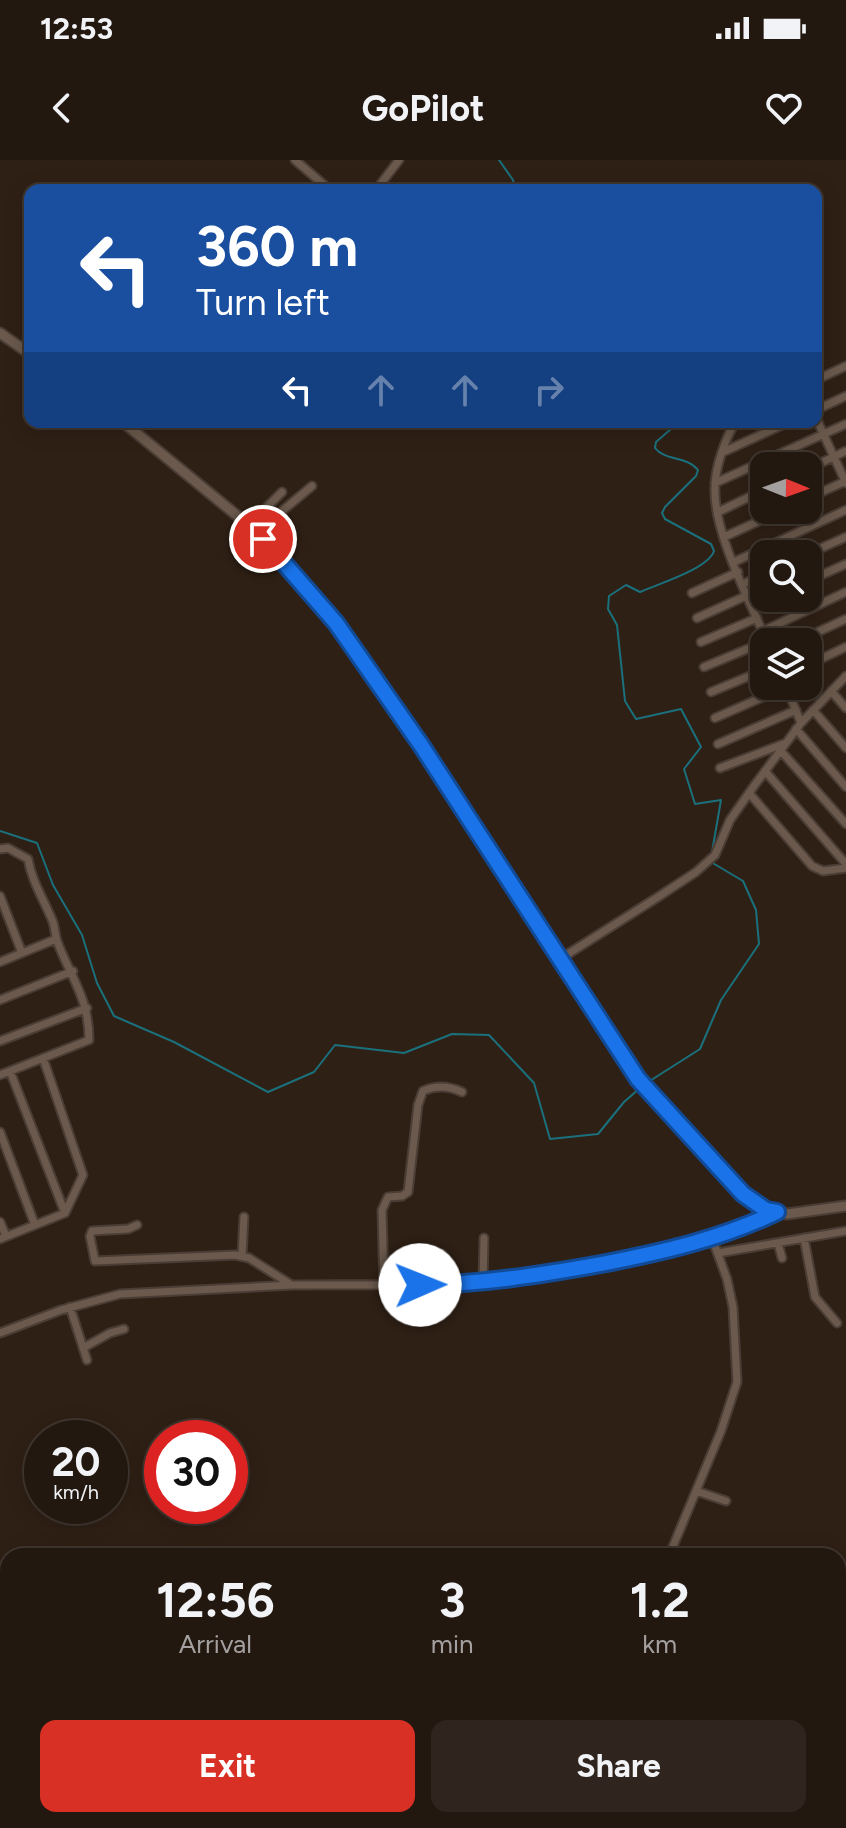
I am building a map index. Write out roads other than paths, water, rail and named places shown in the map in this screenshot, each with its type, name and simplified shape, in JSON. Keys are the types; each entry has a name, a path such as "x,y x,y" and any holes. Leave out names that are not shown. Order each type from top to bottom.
{"street":[{"path":"295,160 323,184"},
{"path":"381,184 399,160"},
{"path":"0,333 24,350"},
{"path":"822,377 846,366"},
{"path":"822,407 846,396"},
{"path":"715,483 846,424"},
{"path":"130,428 257,532 336,623 421,745 646,1091 743,1194 766,1210 787,1214 846,1206"},
{"path":"733,428 715,483 724,537 750,601"},
{"path":"723,452 776,428"},
{"path":"820,428 846,481 822,492"},
{"path":"822,463 846,451"},
{"path":"257,532 312,486"},
{"path":"249,525 282,492"},
{"path":"718,512 750,497"},
{"path":"734,562 846,510"},
{"path":"724,537 752,524"},
{"path":"822,548 846,537"},
{"path":"822,575 846,564"},
{"path":"692,593 738,572"},
{"path":"743,584 750,581"},
{"path":"769,628 846,592"},
{"path":"697,618 748,595"},
{"path":"754,612 762,628"},
{"path":"701,642 757,618"},
{"path":"822,630 846,619"},
{"path":"822,658 846,647"},
{"path":"704,667 750,648"},
{"path":"711,692 750,676"},
{"path":"560,959 696,872 715,855 730,820 765,771 798,726 846,676"},
{"path":"831,691 846,708"},
{"path":"715,718 756,700"},
{"path":"792,700 798,726 846,787"},
{"path":"718,744 796,710"},
{"path":"813,710 846,748"},
{"path":"720,768 783,747"},
{"path":"783,747 846,824"},
{"path":"749,793 812,866 823,871 846,866 765,771"},
{"path":"0,849 8,848 28,859 31,878 87,1008 89,1040 0,1075"},
{"path":"0,896 22,953"},
{"path":"0,962 56,939"},
{"path":"0,1000 73,971"},
{"path":"0,1041 87,1008"},
{"path":"0,1222 3,1238 65,1213 83,1175 43,1058"},
{"path":"10,1071 65,1213"},
{"path":"384,1286 382,1210 388,1197 402,1196 408,1192 418,1106 423,1091 451,1087 462,1092"},
{"path":"418,1106 430,1106"},
{"path":"0,1132 35,1225"},
{"path":"0,1333 70,1307 120,1294 292,1285 450,1285 516,1280 649,1255 712,1238 777,1212"},
{"path":"242,1256 244,1217"},
{"path":"137,1225 128,1229 92,1231 90,1236 95,1261 242,1256 292,1285"},
{"path":"718,1253 846,1231"},
{"path":"483,1283 484,1238"},
{"path":"672,1548 721,1431 737,1382 737,1331 733,1307 712,1238"},
{"path":"804,1238 815,1297 837,1323"},
{"path":"778,1243 782,1258"},
{"path":"442,1254 450,1285"},
{"path":"70,1307 87,1360"},
{"path":"83,1348 124,1329"},
{"path":"696,1491 726,1501"}],"waterway":[{"path":"499,160 514,184"},
{"path":"672,428 656,442 655,448 664,455 688,462 698,470 662,513 665,519 711,544 714,551 710,558 693,570 640,592 626,585 609,596 608,609 617,625 625,701 636,719 681,709 701,747 684,769 695,804 721,800 712,852"},
{"path":"0,831 37,843 53,885 82,935 97,983 114,1016 174,1042 268,1092 314,1072 335,1045 404,1053 452,1034 489,1035 534,1083 550,1139 598,1134 640,1088"},
{"path":"645,1084 700,1049 721,1000 759,944 756,910 743,881 711,862"}]}
